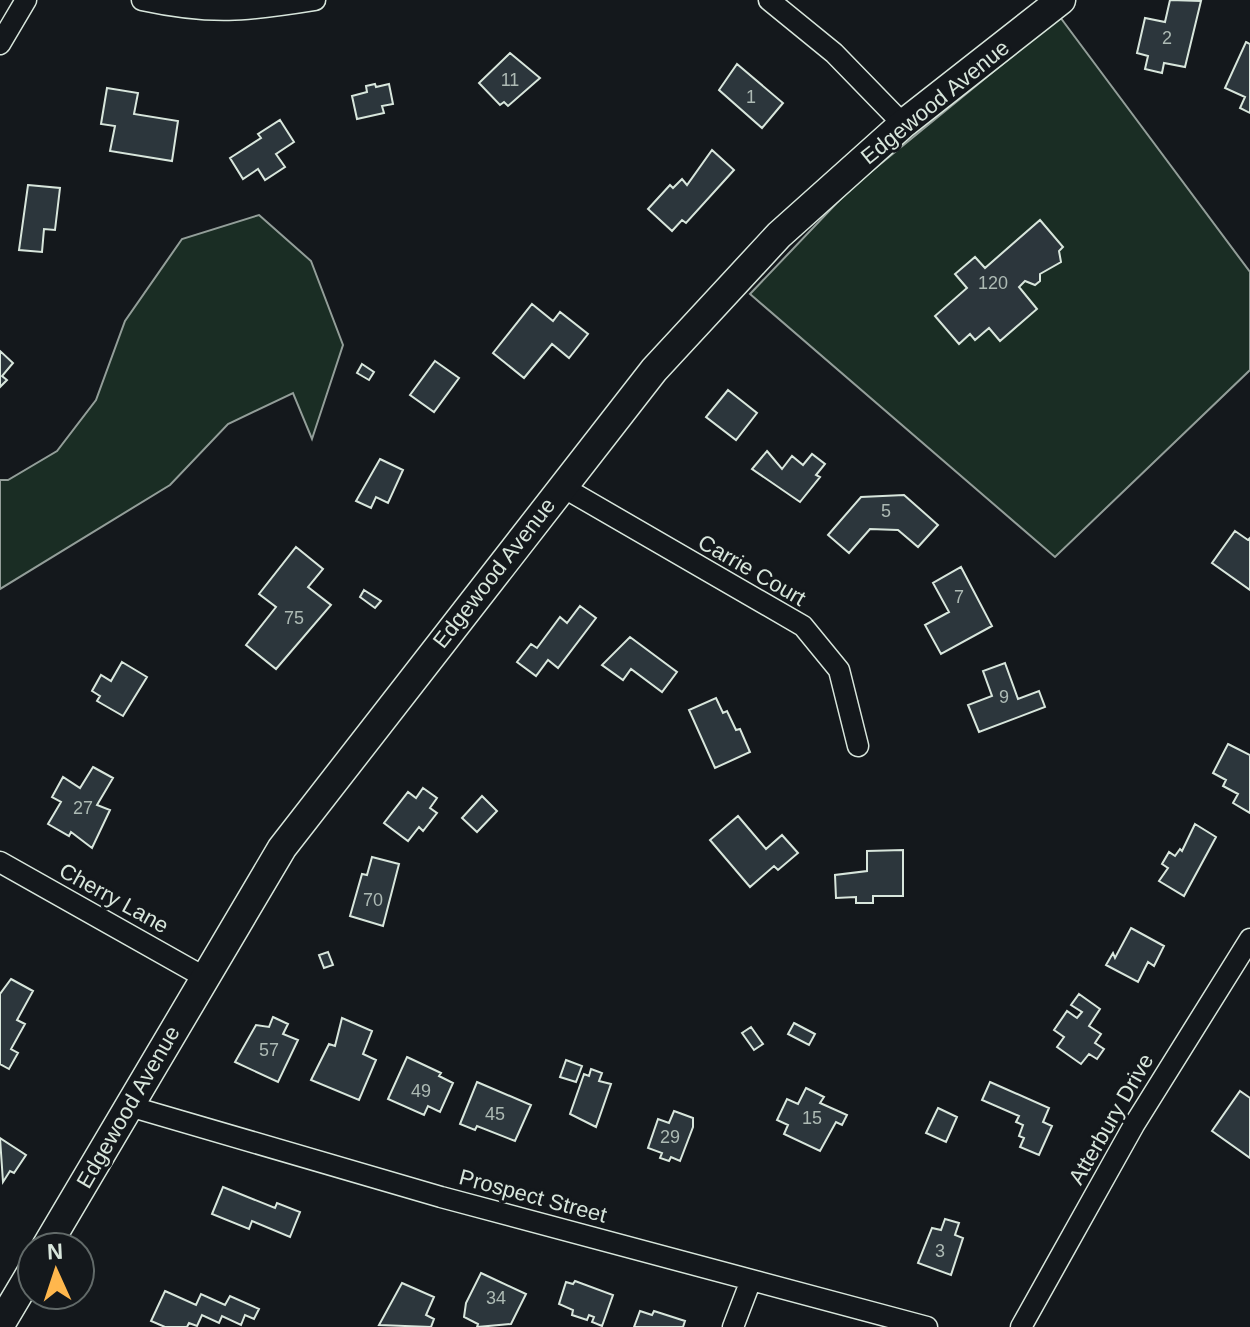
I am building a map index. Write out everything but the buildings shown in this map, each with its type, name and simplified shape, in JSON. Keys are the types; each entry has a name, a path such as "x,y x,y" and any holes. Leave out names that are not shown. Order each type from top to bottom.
{"main road":[{"name":"Edgewood Avenue","path":"55,1231 282,848 654,370 779,235 903,124 1061,0"},
{"path":"0,1325 16,1298"}],"street":[{"path":"0,44 26,0"},
{"path":"142,0 184,9 237,12 315,0"},
{"path":"769,0 834,53 903,124"},
{"name":"Carrie Court","path":"561,486 803,626 839,670 858,746"},
{"name":"Cherry Lane","path":"0,862 204,977"},
{"name":"Atterbury Drive","path":"1021,1327 1134,1125 1250,939"},
{"name":"Prospect Street","path":"129,1106 426,1193 927,1327"},
{"path":"733,1327 751,1280"}],"green space":[{"path":"1060,17 1250,272 1250,370 1055,557 750,294 851,188"},
{"path":"259,215 311,261 343,345 312,439 293,393 228,424 170,485 0,589 0,480 8,480 57,451 96,400 125,321 182,239"}]}
